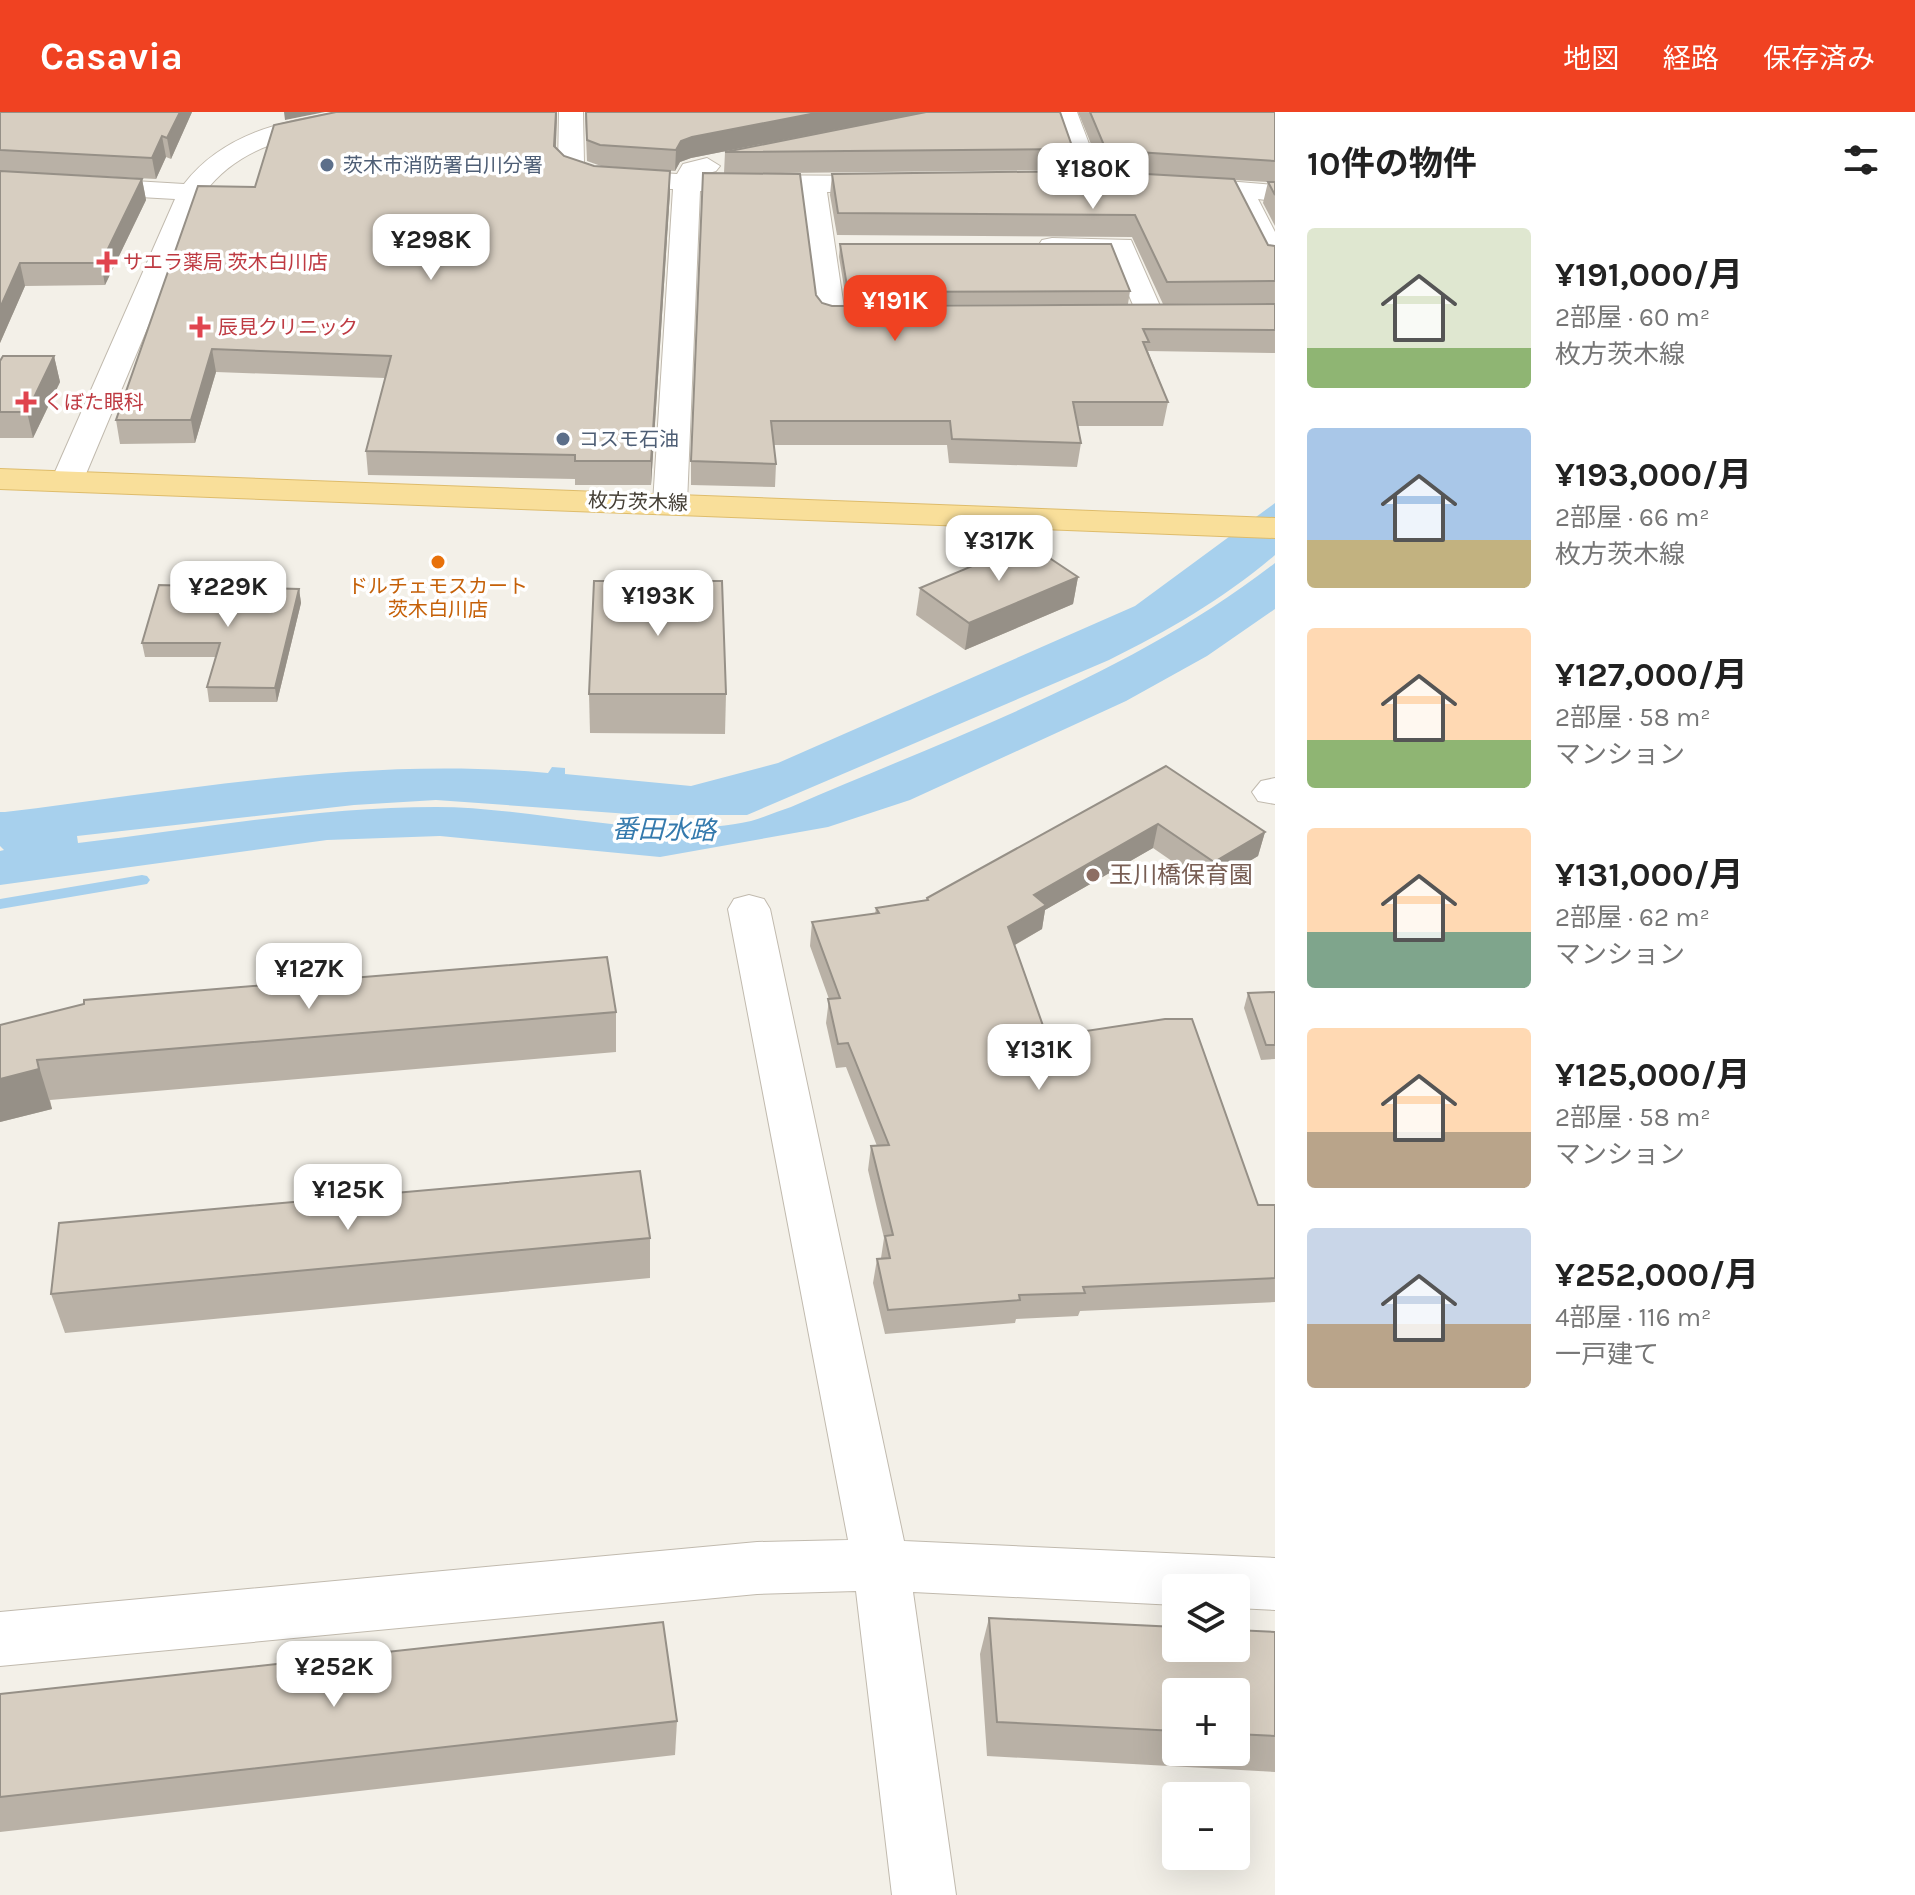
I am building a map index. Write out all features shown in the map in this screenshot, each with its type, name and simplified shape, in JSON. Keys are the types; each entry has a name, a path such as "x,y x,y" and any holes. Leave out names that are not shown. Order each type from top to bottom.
{"main road":[{"name":"枚方茨木線","path":"0,479 1275,528"}],"street":[{"path":"67,481 191,192 204,171 224,154 259,138 388,112"},
{"path":"1065,112 1090,181"},
{"path":"598,114 571,115 571,167 596,177 813,185 921,184"},
{"path":"670,503 687,181 692,169 752,157"},
{"path":"0,181 191,192"},
{"path":"1059,182 1119,182"},
{"path":"1147,184 1275,193"},
{"path":"813,185 831,317 911,317"},
{"path":"1240,190 1275,259"},
{"path":"821,246 853,246"},
{"path":"1026,246 1121,246 1150,315"},
{"path":"1118,316 1181,315"},
{"path":"749,909 881,1565 924,1895"},
{"path":"0,1639 757,1568 881,1565 1275,1584"}],"water":[{"name":"番田水路","path":"1275,503 1275,555 1216,599 1174,625 1109,660 747,815 643,815 436,800 354,805 77,836 78,843 257,820 391,808 475,809 675,828 713,827 751,821 791,807 1042,700 1103,670 1220,602 1275,563 1275,609 1207,656 1126,701 910,800 828,827 660,857 440,836 327,840 0,885 0,851 4,850 0,846 0,812 344,772 480,769 548,773 552,767 565,768 565,774 691,786 778,763 1135,606"}],"building":[{"path":"0,112 180,112 167,138 162,136 152,158 0,150"},
{"path":"336,112 556,112 554,146 564,156 594,166 670,171 651,461 575,461 575,455 366,451 391,356 212,349 191,420 116,420 198,186 255,187 274,125"},
{"path":"586,112 821,112 692,137 681,141 676,150 600,145 587,140"},
{"path":"926,112 1060,112 1073,149 725,152"},
{"path":"1090,112 1275,112 1275,161 1106,150"},
{"path":"0,171 142,179 101,263 20,263 0,308"},
{"path":"1093,171 1234,179 1268,245 1275,246 1275,281 1167,282 1135,215 838,213 832,174"},
{"path":"703,173 800,174 816,295 822,303 832,306 1275,304 1275,330 1143,329 1149,342 1143,342 1168,402 1073,402 1081,443 952,439 950,421 771,421 776,464 691,461"},
{"path":"1268,182 1275,182 1275,195"},
{"path":"840,244 1111,244 1130,291 848,292"},
{"path":"3,356 54,356 27,412 0,412 0,361"},
{"path":"1027,543 1078,577 969,623 920,588"},
{"path":"594,581 722,581 726,694 589,694"},
{"path":"159,585 299,589 275,688 207,687 220,643 142,643"},
{"path":"1166,766 1265,832 1214,862 1158,824 1034,895 1046,905 1008,927 1047,1037 1165,1019 1192,1019 1258,1205 1275,1205 1275,1278 1083,1287 1085,1293 1019,1295 1020,1300 888,1310 877,1259 890,1258 885,1236 893,1235 871,1146 889,1145 848,1043 838,1044 828,999 840,998 812,922 879,913 876,908 928,900"},
{"path":"607,957 616,1012 37,1060 39,1069 0,1079 0,1025 84,1004 84,1000"},
{"path":"1275,992 1275,1045 1266,1045 1248,993"},
{"path":"640,1171 650,1238 51,1294 59,1223"},
{"path":"989,1618 1162,1626 1162,1662 1250,1662 1250,1631 1275,1632 1275,1736 1250,1735 1250,1678 1162,1678 1162,1730 997,1722"},
{"path":"663,1622 677,1721 0,1797 0,1694"}],"waterway":[{"path":"0,904 142,880"}],"place":[{"name":"茨木市消防署白川分署","path":"327,165"},
{"name":"サエラ薬局 茨木白川店","path":"107,262"},
{"name":"辰見クリニック","path":"200,327"},
{"name":"くぼた眼科","path":"26,402"},
{"name":"コスモ石油","path":"563,439"},
{"name":"ドルチェモスカート 茨木白川店","path":"438,562"},
{"name":"玉川橋保育園","path":"1093,875"}]}
